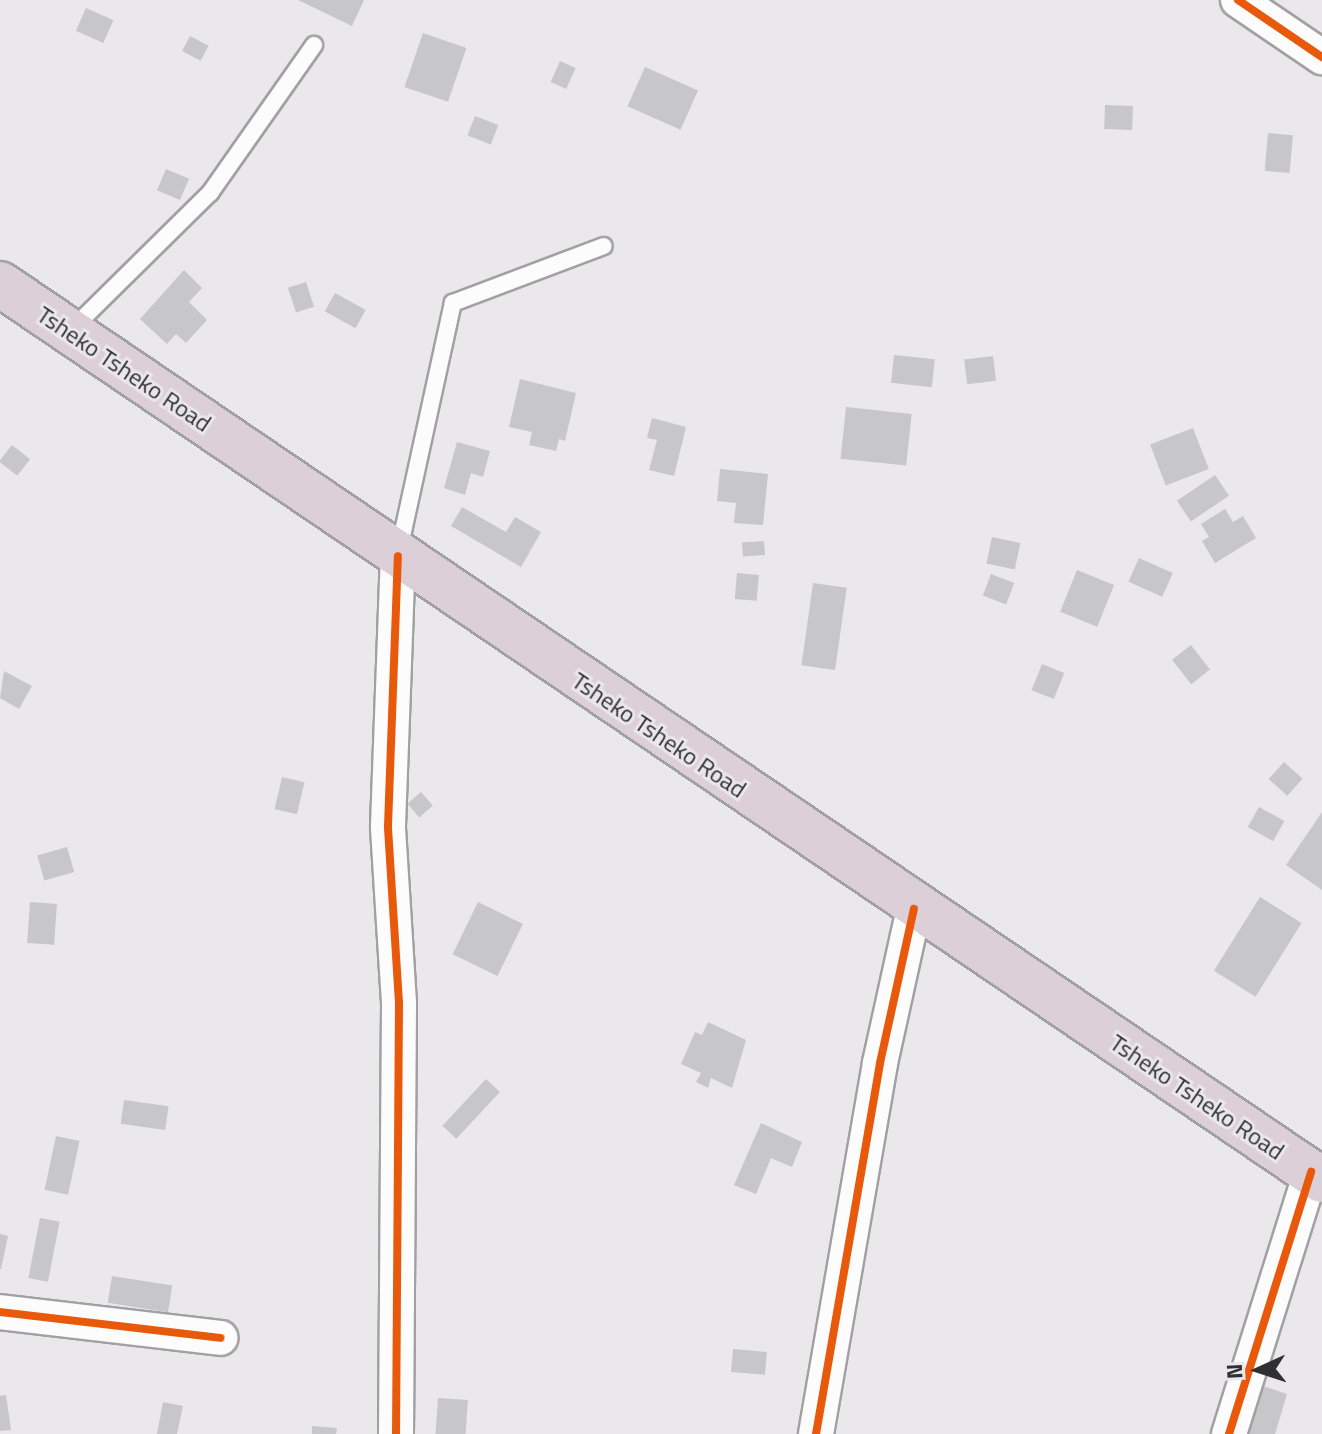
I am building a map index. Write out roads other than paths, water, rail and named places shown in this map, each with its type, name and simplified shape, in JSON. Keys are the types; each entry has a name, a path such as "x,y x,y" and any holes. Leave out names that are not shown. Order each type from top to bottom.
{"highway":[{"name":"Tsheko Tsheko Road","path":"0,284 914,909 1316,1176"}],"street":[{"path":"1238,0 1322,57"},
{"path":"396,1434 399,1003 388,826 398,556"},
{"path":"816,1434 880,1063 914,909"},
{"path":"1229,1434 1316,1176"},
{"path":"0,1312 220,1338"}],"lane":[{"path":"69,332 210,193 314,45"},
{"path":"398,556 453,303 604,246"}]}
